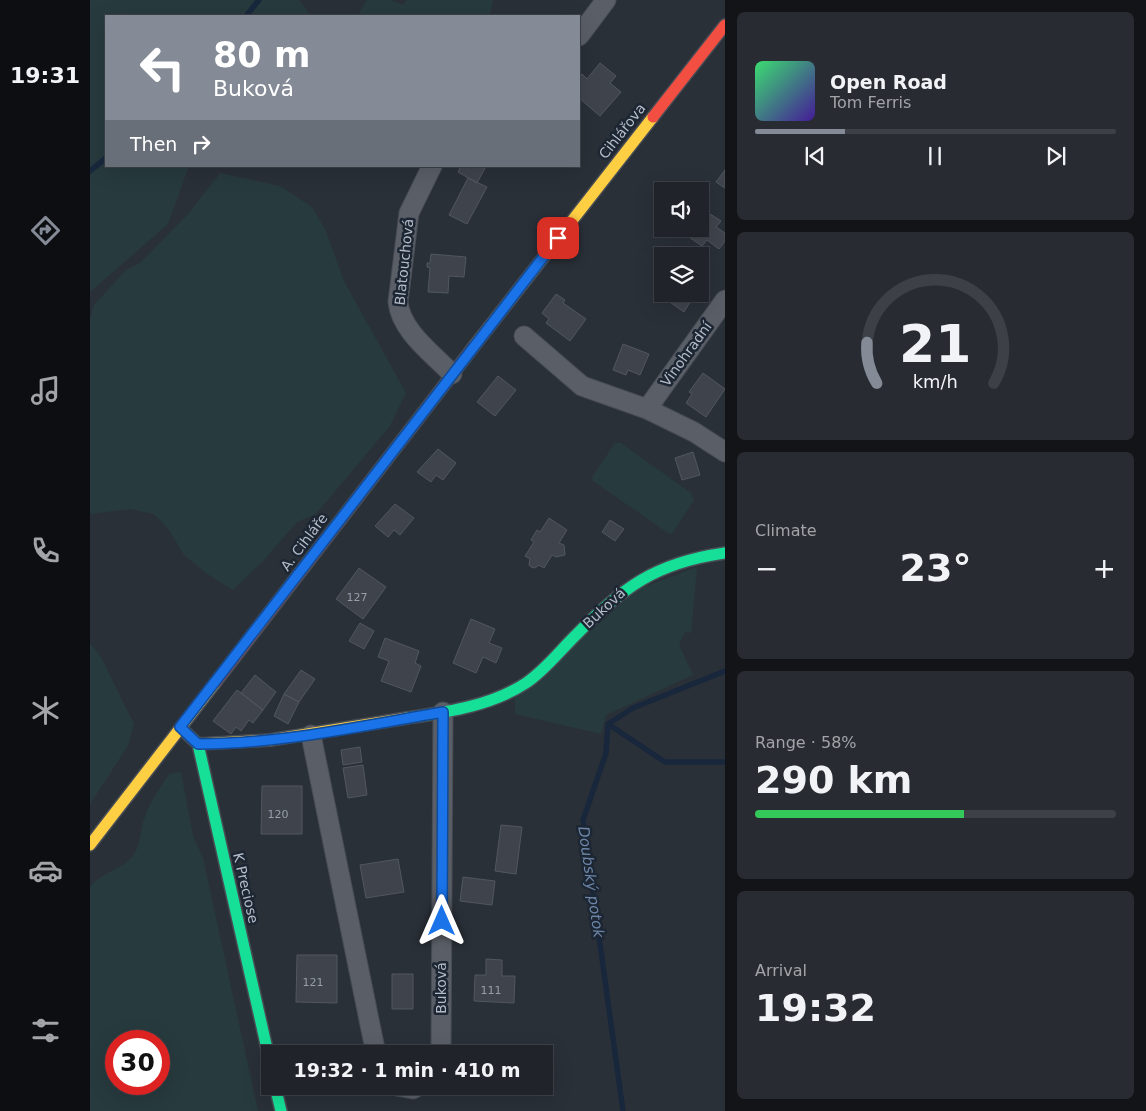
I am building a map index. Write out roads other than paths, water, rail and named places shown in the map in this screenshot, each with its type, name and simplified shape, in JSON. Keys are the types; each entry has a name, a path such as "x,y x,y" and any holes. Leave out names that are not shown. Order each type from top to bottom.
{"street":[{"path":"580,35 606,0"},
{"name":"Cihlářova","path":"452,374 725,25"},
{"name":"Blatouchová","path":"432,167 409,213 398,302 399,312 405,326 452,374"},
{"name":"Vinohradní","path":"647,409 725,300"},
{"path":"524,336 582,386 647,409 694,432 725,452"},
{"name":"A. Cihláře","path":"90,845 452,374"},
{"name":"Buková","path":"198,744 233,744 311,735 443,712 484,702 518,688 548,664 606,605 647,574 664,565 686,558 725,553"},
{"name":"Buková","path":"441,1045 443,712"},
{"path":"180,727 198,744"},
{"path":"311,735 374,1045"},
{"name":"K Preciose","path":"198,744 266,1045"},
{"path":"278,1095 281,1111"}],"waterway":[{"path":"247,15 259,0"},
{"path":"90,171 105,159"},
{"name":"Doubský potok","path":"623,1111 583,820 606,753 608,724 633,708 725,671"},
{"path":"608,724 665,762 725,762"}]}
